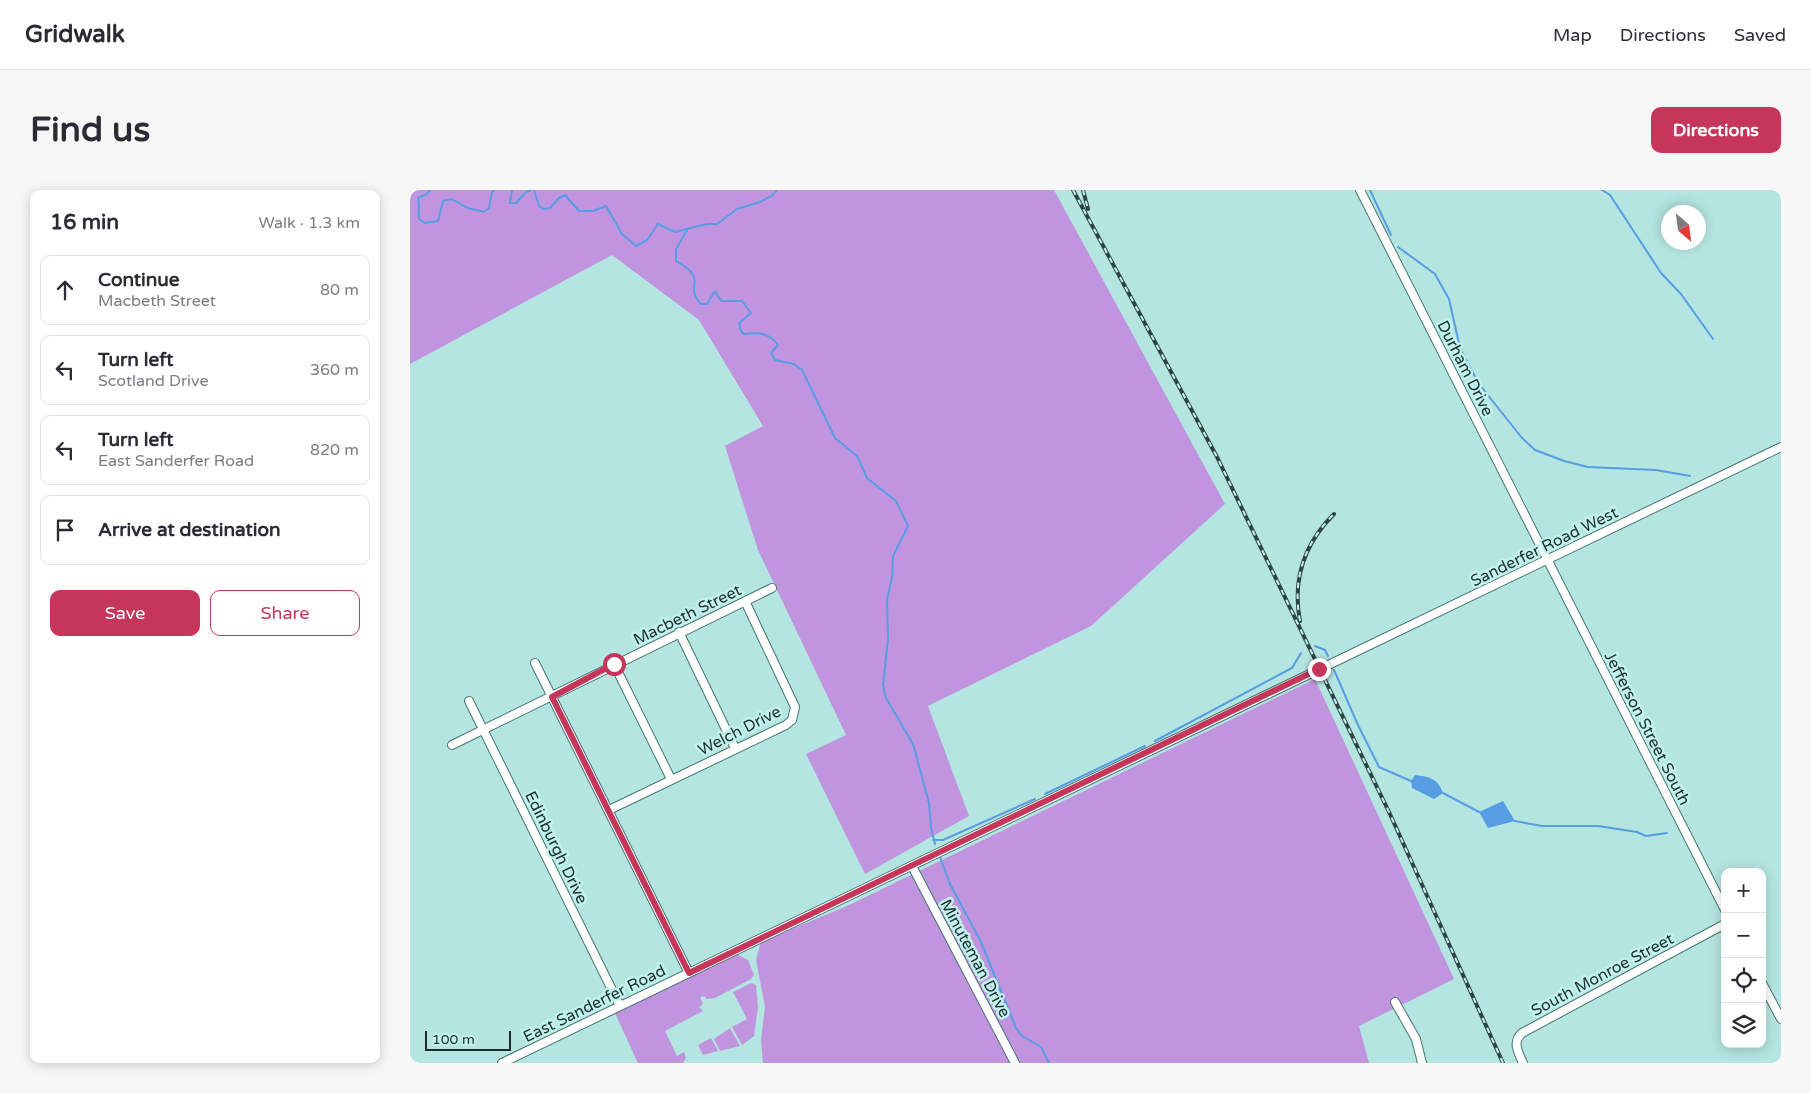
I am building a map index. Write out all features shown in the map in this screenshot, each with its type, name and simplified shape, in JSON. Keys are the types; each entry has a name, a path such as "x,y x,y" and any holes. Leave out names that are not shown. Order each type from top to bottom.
{"street":[{"name":"Durham Drive","path":"1360,190 1547,559"},
{"name":"Sanderfer Road West","path":"1319,669 1781,448"},
{"name":"Jefferson Street South","path":"1547,559 1721,902"},
{"name":"Macbeth Street","path":"452,745 772,588"},
{"name":"Welch Drive","path":"609,810 786,725 792,720 795,706 745,601"},
{"path":"679,632 735,748"},
{"path":"535,663 689,973"},
{"path":"614,664 671,779"},
{"name":"East Sanderfer Road","path":"502,1063 1319,669"},
{"name":"Edinburgh Drive","path":"469,701 620,1006"},
{"name":"Minuteman Drive","path":"912,866 1015,1063"},
{"name":"South Monroe Street","path":"1523,1063 1516,1044 1517,1038 1522,1033 1721,926"},
{"path":"1766,991 1781,1019"},
{"path":"1395,1002 1416,1039 1422,1063"}],"shaded area":[{"path":"410,190 1054,190 1225,504 1091,626 928,706 969,816 865,874 806,754 846,735 758,550 725,446 763,426 699,320 612,255 410,364"},
{"path":"1315,679 1454,979 1359,1026 1369,1063 763,1063 761,1040 765,1007 756,960 761,942 847,906"},
{"path":"736,954 748,960 754,975 751,979 715,998 707,999 704,996 700,997 703,1004 699,1007 703,1011 665,1031 677,1056 684,1052 686,1058 683,1063 638,1063 614,1011"},
{"path":"751,983 756,985 758,1007 754,1036 742,1045 732,1027 747,1019 733,992"},
{"path":"730,1028 740,1046 720,1051 714,1039"},
{"path":"711,1038 718,1051 703,1055 698,1045"}],"water":[{"path":"1415,775 1436,781 1443,793 1434,799 1412,788 1411,781"},
{"path":"1503,801 1515,821 1488,828 1479,812"}],"waterway":[{"path":"430,190 427,194 418,198 419,219 425,223 438,221 443,201 450,199 468,208 484,212 489,208 494,190"},
{"path":"512,190 510,203 516,203 526,192 531,190"},
{"path":"534,190 539,206 543,209 550,208 559,198 565,195 579,211 593,211 606,206 622,234 636,246 647,240 658,224 675,232 707,224 717,224 737,209 760,202 773,195 777,190"},
{"path":"1370,190 1391,235"},
{"path":"1602,190 1610,195 1661,273 1681,294 1713,339"},
{"path":"687,230 676,249 676,261 692,273 694,291 701,304 707,304 715,291 721,301 742,301 751,313 739,323 741,331 744,334 759,333 771,338 778,345 771,353 775,360 794,364 802,370 835,438 857,456 867,478 896,501 908,526 893,556 892,577 887,600 888,639 883,685 886,698 913,744 929,803 931,828 935,844"},
{"path":"1398,247 1435,274 1449,299 1460,348 1479,384 1522,438 1535,450 1564,461 1588,467 1656,470 1690,476"},
{"path":"1315,646 1325,650 1328,656"},
{"path":"1155,741 1292,668 1301,653"},
{"path":"1334,670 1379,767 1411,781"},
{"path":"1045,794 1145,746"},
{"path":"1443,793 1479,812"},
{"path":"933,840 943,840 1035,799"},
{"path":"1515,821 1542,826 1598,826 1637,832 1646,836 1667,833"},
{"path":"940,857 950,884 981,942 1016,1028 1022,1036 1041,1047 1049,1063"}],"railway":[{"path":"1073,190 1217,457 1389,812 1503,1063"},
{"path":"1083,190 1088,209"},
{"path":"1300,621 1298,591 1303,563 1315,537 1334,514"}],"route":[{"path":"614,664 552,697 689,973 1319,669"}]}
